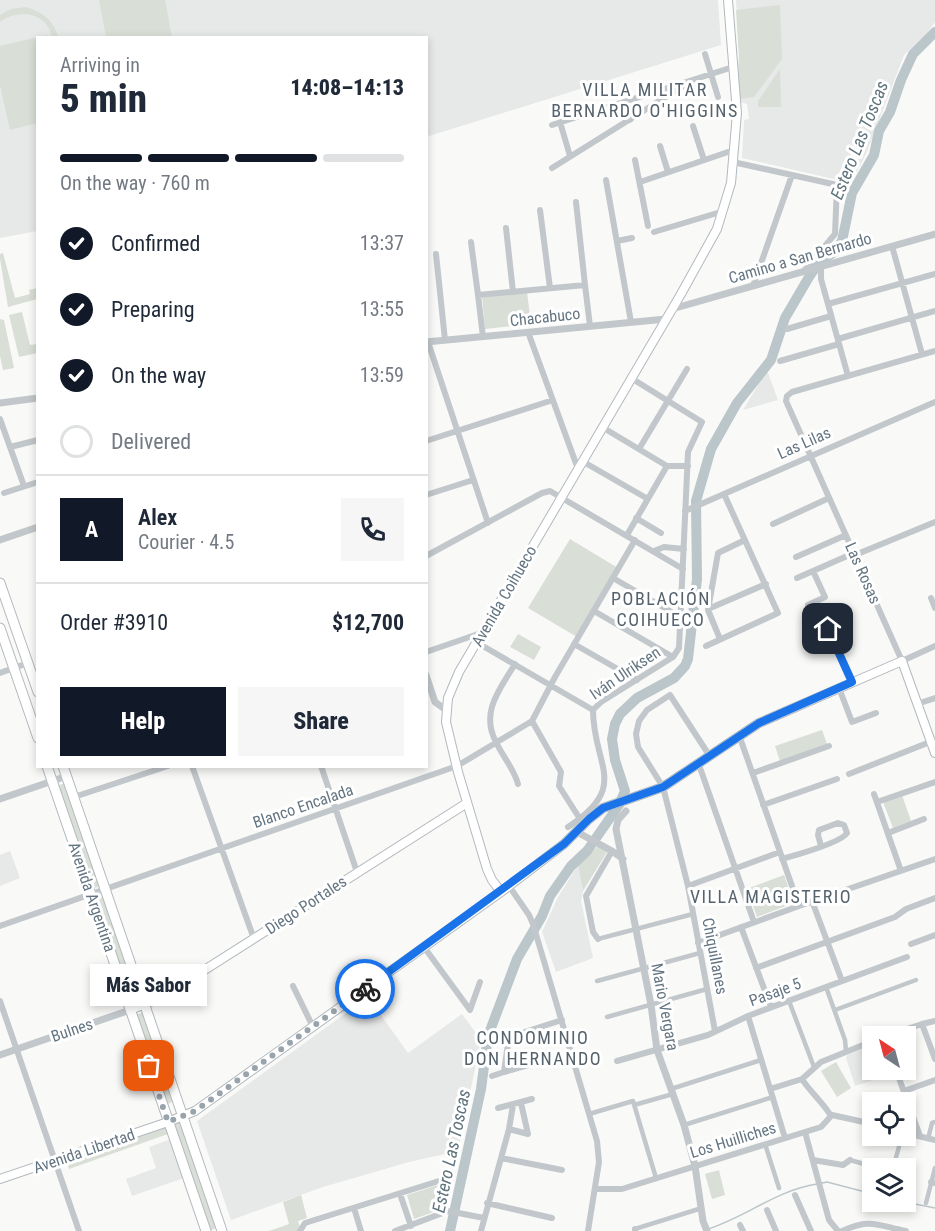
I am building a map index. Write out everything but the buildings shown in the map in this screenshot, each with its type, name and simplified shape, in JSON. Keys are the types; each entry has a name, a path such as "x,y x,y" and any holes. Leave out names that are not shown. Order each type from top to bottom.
{"main road":[{"name":"Avenida Coihueco","path":"501,892 489,875 448,729 446,710 452,685 672,309 711,241 724,211 733,158 737,113 728,0"},
{"path":"0,583 35,678"},
{"path":"0,628 36,732"},
{"name":"Avenida Libertad","path":"0,1179 195,1111 581,834 582,821 603,808 663,787 739,735 770,718 902,661"},
{"name":"Las Rosas","path":"902,661 933,741 935,753"},
{"name":"Avenida Argentina","path":"48,768 206,1231"},
{"name":"Avenida Argentina","path":"64,768 222,1231"},
{"name":"Diego Portales","path":"145,1005 157,1000 467,803"},
{"name":"Bulnes","path":"130,1010 145,1005"},
{"path":"175,1140 182,1134 191,1140"},
{"path":"195,1199 209,1194"}],"street":[{"path":"705,54 718,97"},
{"path":"552,125 733,67"},
{"path":"552,168 696,78"},
{"path":"624,102 630,120"},
{"path":"560,122 570,156"},
{"path":"693,126 704,160"},
{"path":"660,146 668,172"},
{"path":"640,182 728,152 733,158 837,186 835,234 806,271"},
{"path":"636,160 648,226"},
{"path":"753,286 792,175"},
{"path":"606,180 631,322"},
{"path":"576,202 590,326"},
{"path":"540,210 550,288"},
{"path":"654,232 724,211"},
{"path":"506,228 513,292"},
{"name":"Camino a San Bernardo","path":"672,309 935,234"},
{"path":"617,242 632,238"},
{"path":"471,242 483,337"},
{"path":"892,246 922,354"},
{"path":"436,254 445,340"},
{"path":"819,267 848,376 935,351"},
{"path":"828,304 935,274"},
{"path":"478,295 585,285"},
{"path":"780,361 935,311"},
{"path":"787,329 831,316"},
{"name":"Chacabuco","path":"428,342 666,319"},
{"path":"528,332 580,465 648,499"},
{"path":"428,345 488,523"},
{"path":"639,449 687,369"},
{"name":"Las Rosas","path":"848,376 792,392 787,396 786,403 902,661"},
{"path":"631,378 669,400"},
{"path":"0,403 36,398"},
{"path":"428,440 553,400"},
{"name":"Iván Ulriksen","path":"568,827 582,821 599,801 605,782 605,772 593,727 593,710 601,702 673,657 679,648 684,549 689,510 689,448 702,422 669,400"},
{"name":"Las Lilas","path":"689,510 935,402"},
{"path":"0,419 24,486"},
{"path":"602,428 667,466 688,466"},
{"path":"10,447 36,440"},
{"path":"627,535 667,466"},
{"path":"428,494 473,480"},
{"path":"4,493 36,483"},
{"path":"428,555 544,492 553,492 683,569"},
{"path":"706,646 778,613 724,494"},
{"path":"773,524 829,498"},
{"path":"636,518 661,533"},
{"path":"797,578 935,522"},
{"path":"2,539 36,529"},
{"path":"796,557 846,535"},
{"name":"Blanco Encalada","path":"0,926 457,766 532,720 635,540"},
{"path":"720,639 708,609 718,553 745,540"},
{"path":"654,550 664,547 684,549"},
{"path":"808,605 825,597 813,571"},
{"path":"613,578 680,617"},
{"path":"708,609 766,584"},
{"path":"931,598 935,608"},
{"path":"594,611 673,657"},
{"path":"828,629 852,682"},
{"path":"428,651 482,633"},
{"path":"476,642 593,710"},
{"path":"574,644 637,680"},
{"path":"902,661 935,646"},
{"path":"514,664 491,705 491,721 496,742 515,774 518,784"},
{"path":"0,673 14,668 32,667"},
{"path":"428,681 435,702 446,710"},
{"path":"839,687 852,722 876,713"},
{"name":"Chiquillanes","path":"709,755 670,695 647,710 639,721 636,734 638,747 663,787 688,886 715,1031"},
{"path":"917,704 935,698"},
{"path":"532,720 561,772 559,786 582,821"},
{"path":"739,735 799,906"},
{"path":"849,774 933,741"},
{"path":"753,773 829,746"},
{"path":"698,762 754,922"},
{"path":"74,797 162,768"},
{"path":"193,768 254,939"},
{"path":"322,768 357,872"},
{"path":"0,799 67,776"},
{"path":"764,804 837,779"},
{"path":"877,802 935,782"},
{"path":"874,794 901,871"},
{"name":"Mario Vergara","path":"626,811 619,818 616,826 651,1005 657,1050 684,1125 695,1166 706,1229"},
{"path":"888,833 924,819"},
{"path":"688,886 735,869 821,846 845,837 847,833 844,825 838,823 819,830 821,846"},
{"path":"581,834 624,859"},
{"path":"612,851 586,896 593,932 598,939 693,914"},
{"path":"698,943 935,859"},
{"path":"509,886 533,924 599,1153 588,1231"},
{"name":"Pasaje 5","path":"756,968 895,918 906,909 935,898"},
{"path":"812,901 842,981"},
{"path":"741,927 771,1007"},
{"path":"911,944 935,935"},
{"path":"424,947 470,1010 480,982"},
{"path":"597,981 700,953"},
{"name":"Pasaje 5","path":"617,1061 715,1031 789,1000 907,957"},
{"path":"835,1010 916,980"},
{"path":"293,986 313,1027"},
{"path":"826,987 845,1040 846,1051"},
{"path":"607,1017 707,989"},
{"path":"789,1000 814,1067"},
{"path":"0,1001 79,1231"},
{"name":"Bulnes","path":"0,1055 130,1010"},
{"path":"748,1016 785,1138"},
{"path":"504,1072 509,1038 562,1020"},
{"path":"916,1026 935,1021"},
{"path":"922,1024 935,1059"},
{"path":"770,1089 801,1079 814,1067 862,1045"},
{"path":"492,1076 549,1059"},
{"path":"589,1114 634,1103 761,1060"},
{"path":"801,1079 831,1116 835,1114 862,1121"},
{"path":"900,1080 920,1137"},
{"path":"904,1091 935,1080"},
{"path":"684,1125 773,1097"},
{"path":"498,1108 532,1099"},
{"path":"509,1129 528,1134 521,1102"},
{"path":"634,1103 656,1178"},
{"path":"481,1231 509,1129 513,1105"},
{"name":"Los Huilliches","path":"595,1189 622,1189 821,1127 831,1116"},
{"path":"916,1136 932,1140 932,1123 935,1122"},
{"path":"805,1132 829,1220 840,1231 869,1223 906,1231"},
{"path":"765,1144 779,1188"},
{"path":"501,1158 562,1170"},
{"path":"813,1160 842,1169 850,1160 862,1163"},
{"path":"926,1203 935,1168"},
{"path":"300,1231 304,1223 439,1181"},
{"path":"400,1194 411,1226"},
{"path":"795,1195 811,1231"},
{"path":"487,1203 552,1218"},
{"path":"354,1208 362,1231"},
{"path":"635,1230 702,1208"},
{"path":"767,1210 776,1231"},
{"path":"395,1231 454,1212 484,1218"}],"shaded area":[{"path":"0,0 718,0 721,45 428,136 428,36 36,36 36,231 0,238"},
{"path":"99,0 165,0 172,36 106,36"},
{"path":"736,0 935,0 935,22 904,55 867,152 851,183 742,158 744,120 749,119 747,104 740,102 737,95 739,56"},
{"path":"780,5 782,59 754,97 738,99 739,56 736,10"},
{"path":"26,7 37,11 54,26 58,36 52,36 44,22 31,15 15,15 0,22 0,15 11,9"},
{"path":"36,38 36,123 10,130 0,85 0,46"},
{"path":"780,69 781,107 758,107 758,101"},
{"path":"3,253 15,298 30,294 29,290 36,288 36,299 8,307 0,254"},
{"path":"527,292 531,324 485,329 482,296"},
{"path":"22,312 30,345 36,344 36,353 19,357 9,315"},
{"path":"0,319 4,320 14,368 3,370 0,356"},
{"path":"767,370 778,400 743,410"},
{"path":"570,539 618,568 577,637 528,608"},
{"path":"518,634 541,647 534,660 510,647"},
{"path":"822,730 827,744 780,761 775,746"},
{"path":"66,783 101,886 92,889 56,786"},
{"path":"902,795 911,821 893,828 883,802"},
{"path":"598,846 607,852 583,891 578,865"},
{"path":"10,851 20,878 0,886 0,855"},
{"path":"578,865 583,891 581,901 593,958 556,972 542,932 558,897"},
{"path":"784,875 794,903 757,917 747,889"},
{"path":"105,896 140,1001 131,1003 96,899"},
{"path":"368,997 408,1053 462,1014 481,1040 458,1151 409,1162 323,1187 231,1220 197,1121"},
{"path":"144,1012 174,1101 166,1105 136,1015"},
{"path":"862,1049 862,1080 873,1080 855,1086 847,1055"},
{"path":"836,1062 851,1088 837,1097 821,1071"},
{"path":"181,1119 219,1227 209,1231 171,1122"},
{"path":"166,1127 168,1134 69,1169 67,1162"},
{"path":"171,1139 184,1178 132,1196 126,1179 156,1168 149,1147"},
{"path":"719,1170 725,1195 712,1199 705,1174"},
{"path":"444,1183 442,1209 414,1219 407,1195"},
{"path":"301,1195 307,1218 298,1221 301,1231 269,1231 289,1224 283,1202"}],"waterway":[{"name":"Estero Las Toscas","path":"450,1231 481,1089 488,1036 517,959 542,916 550,896 571,866 587,851 619,805 625,791 615,760 612,739 620,714 637,698 674,678 688,659 697,579 696,501 711,449 737,403 771,360 785,318 809,277 820,261 833,253 842,241 852,193 874,155 879,131 890,112 901,80 913,54 935,32"},
{"path":"822,1183 827,1182 862,1191"},
{"path":"708,1229 788,1192 817,1184"},
{"path":"916,1204 935,1208"}],"way so far":[{"path":"149,1066 168,1122 183,1117 195,1111 365,989"}],"place":[{"name":"Más Sabor","path":"149,1066"}],"district":[{"name":"VILLA MILITAR BERNARDO O'HIGGINS","path":"645,100"},
{"name":"POBLACIÓN COIHUECO","path":"661,608"},
{"name":"VILLA MAGISTERIO","path":"771,896"},
{"name":"CONDOMINIO DON HERNANDO","path":"533,1047"}],"route":[{"path":"365,989 564,844 595,813 618,801 663,787 759,723 852,682 828,629"}]}
